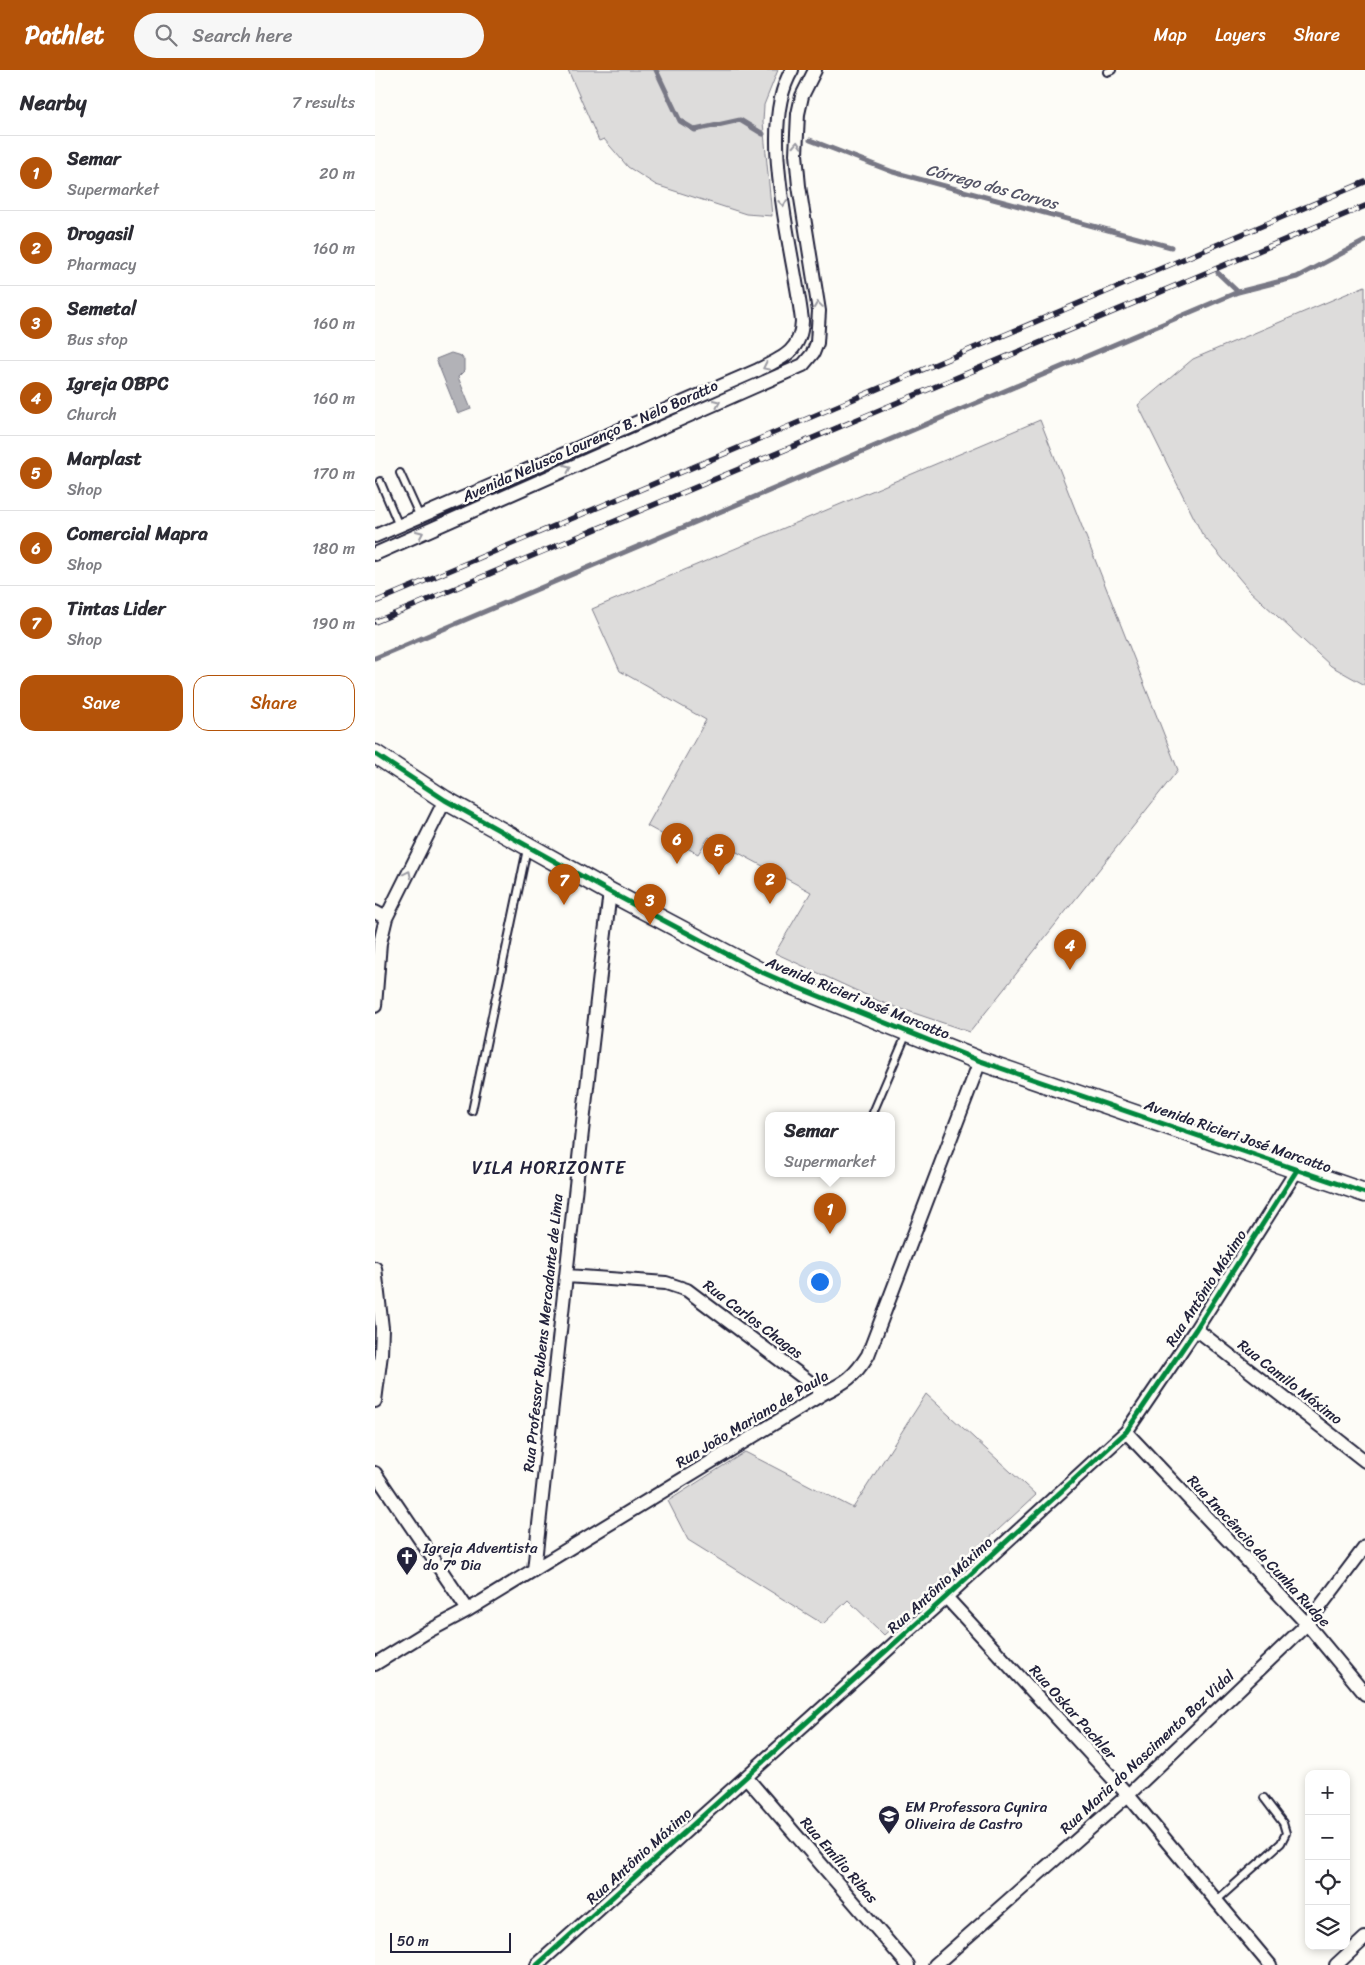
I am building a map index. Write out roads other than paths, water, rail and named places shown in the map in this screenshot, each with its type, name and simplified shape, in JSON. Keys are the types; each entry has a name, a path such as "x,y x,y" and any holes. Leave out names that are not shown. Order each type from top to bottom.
{"main road":[{"name":"Avenida Ricieri José Marcatto","path":"375,754 445,800 610,892 757,970 907,1033 980,1061 1365,1193"}],"street":[{"name":"Avenida Nelusco Lourenço B. Nelo Boratto","path":"375,536 462,500 758,370 782,359 794,348 802,335 801,305 786,228 777,135 780,103 785,81 792,70"},
{"name":"Avenida Nelusco Lourenço B. Nelo Boratto","path":"375,554 803,366 813,353 817,343 819,311 799,186 796,154 801,96 815,70"},
{"path":"375,1006 377,944 381,915 445,800"},
{"name":"Rua Professor Rubens Mercadante de Lima","path":"534,1570 567,1276 585,1088 610,892"},
{"name":"Rua João Mariano de Paula","path":"375,1664 843,1384 857,1372 868,1355 980,1061"},
{"name":"Rua Antônio Máximo","path":"545,1962 746,1776 946,1597 1126,1432 1297,1170"},
{"path":"375,1268 382,1328 375,1401"},
{"name":"Rua Carlos Chagas","path":"567,1276 666,1284 687,1290 824,1394"},
{"name":"Rua Camilo Máximo","path":"1195,1329 1365,1461"},
{"name":"Rua Inocêncio da Cunha Rudge","path":"1126,1432 1307,1624 1365,1694"},
{"path":"375,1473 468,1610"},
{"name":"Rua Maria do Nascimento Boz Vidal","path":"935,1965 1127,1795 1307,1624 1365,1547"},
{"name":"Rua Oskar Pachler","path":"946,1597 1127,1795 1270,1965"},
{"name":"Rua Emílio Ribas","path":"746,1776 908,1965"},
{"path":"1336,1965 1365,1938"}],"lane":[{"path":"400,473 420,518"},
{"path":"380,481 399,526"},
{"path":"462,500 467,513"},
{"path":"471,1111 499,992 505,950 528,845"},
{"path":"873,1112 907,1033"},
{"path":"1216,1901 1281,1843 1286,1834 1283,1823 1264,1798"}],"waterway":[{"name":"Córrego dos Corvos","path":"656,70 680,121 695,130 740,120 763,134"},
{"name":"Córrego dos Corvos","path":"810,140 893,172 1171,247"},
{"path":"375,658 1238,292 1297,277 1365,241"},
{"name":"Córrego dos Corvos","path":"1218,273 1238,292"}],"railway":[{"path":"375,602 1365,182"},
{"path":"375,622 1365,206"}],"place":[{"name":"Comercial Mapra","path":"677,864"},
{"name":"Marplast","path":"719,875"},
{"name":"Drogasil","path":"770,904"},
{"name":"Tintas Lider","path":"564,905"},
{"name":"Semetal","path":"650,925"},
{"name":"Igreja OBPC","path":"1070,970"},
{"name":"Semar","path":"830,1234"},
{"name":"Igreja Adventista do 7º Dia","path":"407,1576"},
{"name":"EM Professora Cynira Oliveira de Castro","path":"889,1835"}],"district":[{"name":"VILA HORIZONTE","path":"549,1168"}]}
